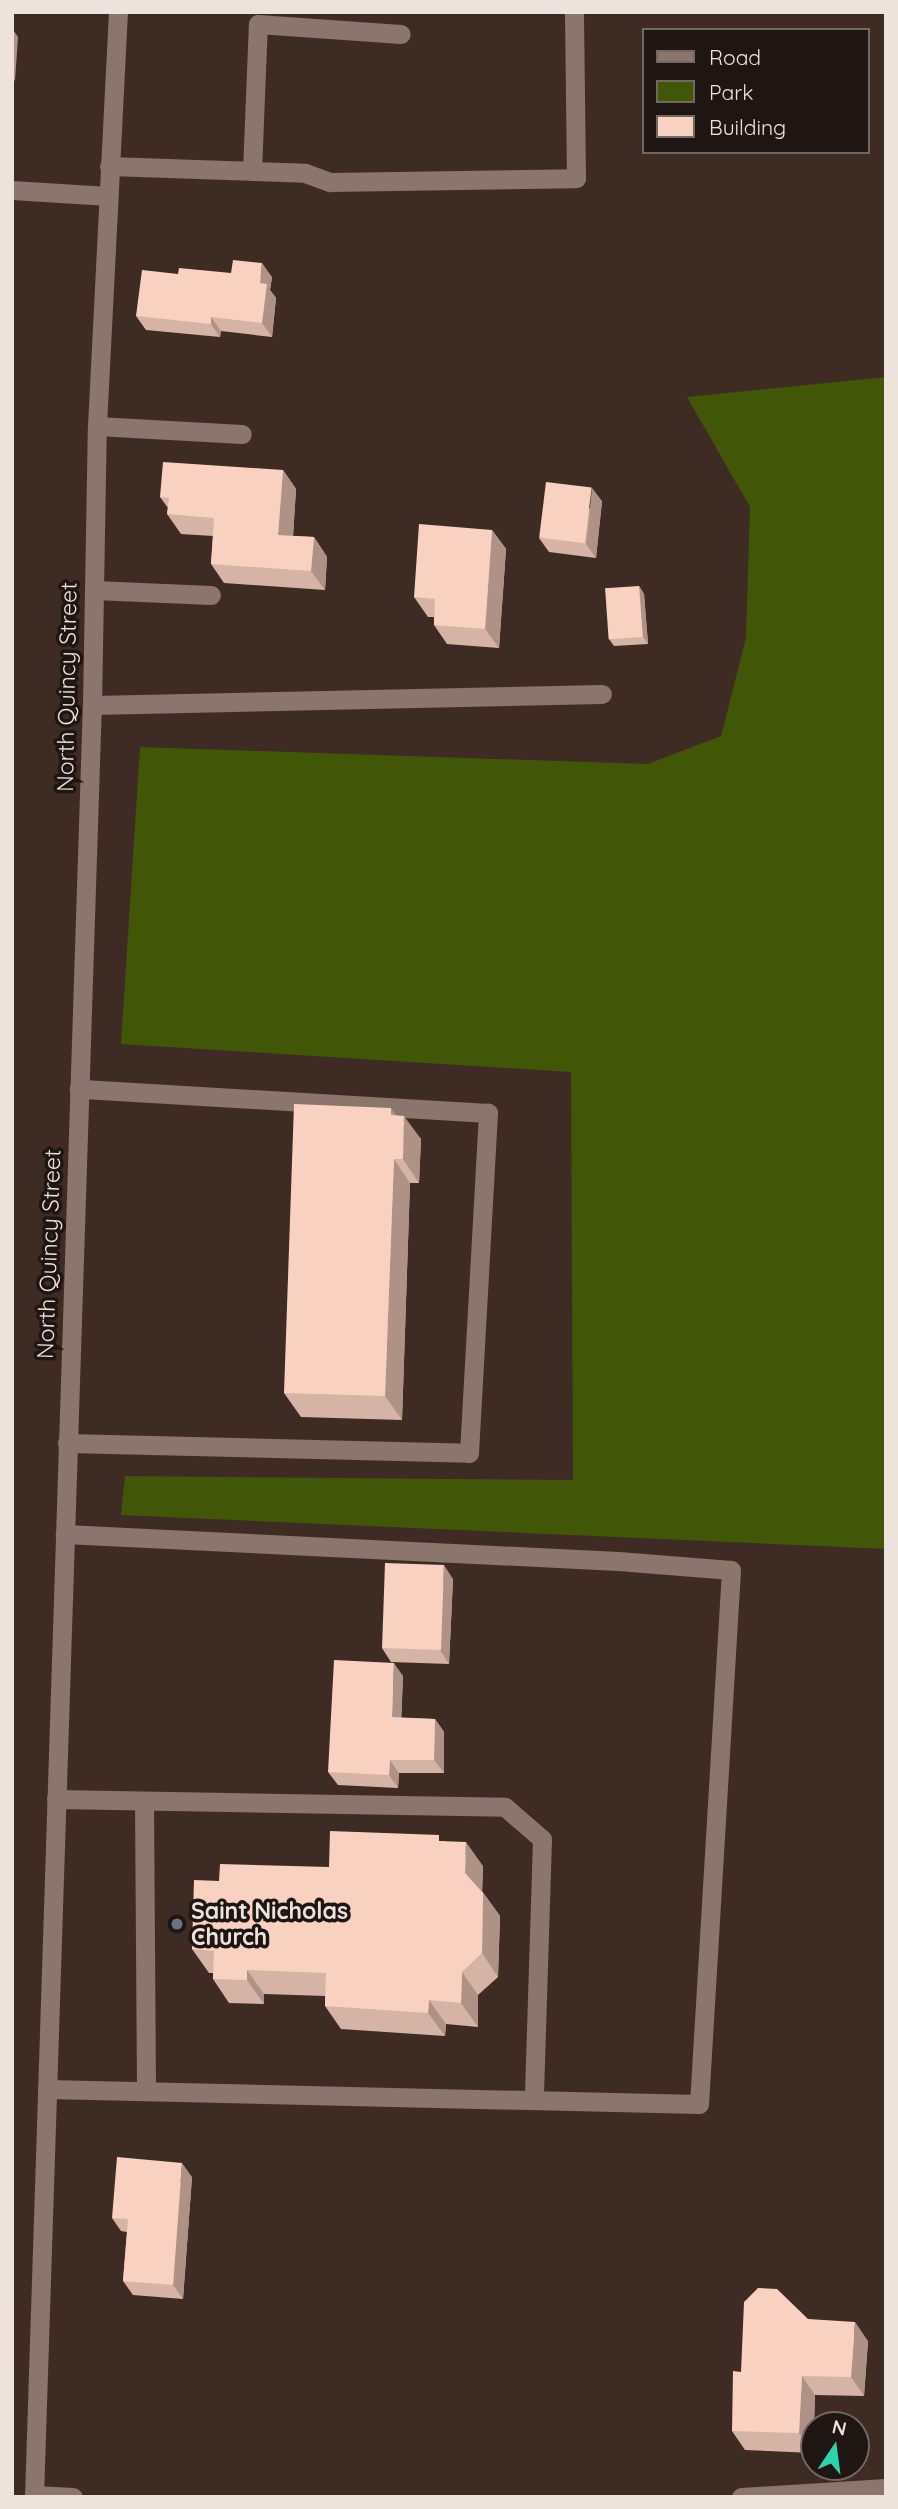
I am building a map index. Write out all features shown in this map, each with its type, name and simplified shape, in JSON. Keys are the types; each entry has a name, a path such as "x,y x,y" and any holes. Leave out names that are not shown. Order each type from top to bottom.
{"main road":[{"name":"North Quincy Street","path":"34,2496 92,705 97,426 118,12"},
{"path":"109,166 305,173 330,182 576,178 574,12"},
{"path":"251,171 258,24 401,34"},
{"path":"12,190 108,196"},
{"path":"97,426 242,434"},
{"path":"94,590 211,595"},
{"path":"92,705 602,694"},
{"path":"67,1443 469,1454 488,1113 79,1089"},
{"path":"47,2089 699,2104 731,1570 618,1561 65,1534"},
{"path":"56,1799 505,1807 542,1839 534,2100"},
{"path":"144,1801 146,2091"},
{"path":"741,2497 886,2488"},
{"path":"34,2496 73,2497"}],"green space":[{"path":"886,377 886,1549 121,1515 125,1476 573,1480 571,1072 121,1044 140,747 648,764 721,736 746,638 750,507 687,397"}],"building":[{"path":"233,260 262,263 260,283 267,284 262,323 211,317 211,324 136,316 142,270 178,274 179,268 231,273"},
{"path":"163,462 283,470 278,535 314,537 311,571 211,564 214,518 167,514 169,498 160,497"},
{"path":"546,482 592,488 585,543 539,538"},
{"path":"419,524 492,530 485,629 434,625 435,599 414,597"},
{"path":"639,586 643,637 609,639 605,588"},
{"path":"294,1104 391,1108 391,1115 404,1116 403,1159 394,1159 385,1396 284,1393"},
{"path":"385,1563 444,1565 441,1650 382,1648"},
{"path":"334,1660 394,1663 392,1717 435,1719 434,1760 390,1760 389,1775 328,1772"},
{"path":"330,1831 439,1835 439,1841 466,1842 465,1873 483,1893 482,1953 462,1972 461,2003 429,2000 428,2013 325,2006 326,1973 247,1970 247,1980 213,1979 214,1951 192,1949 194,1880 219,1881 220,1864 329,1867"},
{"path":"117,2157 182,2163 173,2285 123,2281 128,2219 112,2218"},
{"path":"758,2288 777,2289 808,2319 855,2322 851,2377 802,2376 799,2433 732,2431 733,2371 741,2372 744,2302"}],"place":[{"name":"Saint Nicholas Church","path":"177,1924"}]}
